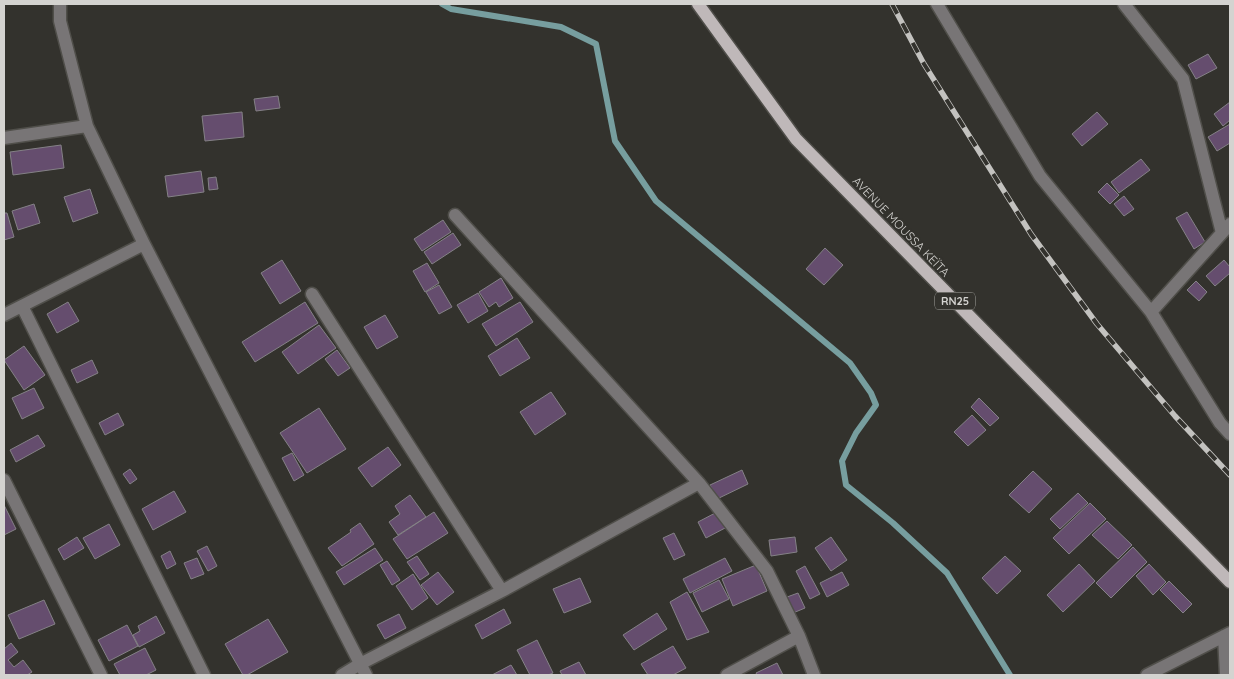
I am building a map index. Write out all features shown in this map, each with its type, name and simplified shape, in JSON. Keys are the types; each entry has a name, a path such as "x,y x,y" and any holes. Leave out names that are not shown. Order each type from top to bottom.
{"main road":[{"name":"AVENUE MOUSSA KEÏTA","path":"698,4 796,139 1230,582"}],"street":[{"path":"60,4 60,21 87,126 144,244 363,670"},
{"path":"937,4 1040,176 1151,312 1220,423 1230,434"},
{"path":"1124,4 1183,79 1226,228 1151,312"},
{"path":"4,138 87,126"},
{"path":"455,215 699,483 767,571 799,636 814,675"},
{"path":"4,315 144,244"},
{"path":"312,294 502,592"},
{"path":"22,306 204,675"},
{"path":"1220,423 1230,413"},
{"path":"4,480 101,675"},
{"path":"342,675 363,670 699,483"},
{"path":"1147,675 1227,635 1226,675"},
{"path":"727,675 799,636"}],"building":[{"path":"1208,54 1217,68 1196,79 1188,65"},
{"path":"278,96 280,108 256,111 254,99"},
{"path":"1230,102 1230,120 1223,126 1214,114"},
{"path":"242,112 244,137 205,141 202,116"},
{"path":"1097,112 1108,124 1082,146 1072,134"},
{"path":"1230,124 1230,143 1217,151 1208,137"},
{"path":"61,145 64,168 13,175 10,152"},
{"path":"1141,159 1150,170 1119,193 1111,182"},
{"path":"201,171 204,192 168,197 165,176"},
{"path":"216,177 218,189 209,190 208,178"},
{"path":"1107,183 1119,195 1110,204 1098,192"},
{"path":"90,189 98,213 73,222 64,197"},
{"path":"1124,196 1134,209 1124,216 1114,204"},
{"path":"34,204 40,223 18,230 12,211"},
{"path":"1187,212 1205,242 1194,249 1176,218"},
{"path":"4,213 7,213 14,237 4,240"},
{"path":"443,220 451,232 422,251 414,239"},
{"path":"453,233 461,245 432,264 424,252"},
{"path":"825,248 843,265 824,285 806,269"},
{"path":"282,260 301,291 280,304 261,273"},
{"path":"1224,260 1230,267 1230,273 1215,286 1206,276"},
{"path":"427,263 439,283 425,292 413,271"},
{"path":"501,278 513,298 499,307 496,302 489,307 479,292"},
{"path":"1196,281 1207,292 1199,301 1187,290"},
{"path":"439,285 452,307 439,314 426,292"},
{"path":"478,293 488,311 468,323 457,305"},
{"path":"68,302 79,321 57,333 47,314"},
{"path":"305,302 318,323 255,362 242,342"},
{"path":"520,302 533,322 496,346 482,324"},
{"path":"385,315 398,337 377,349 364,327"},
{"path":"319,325 336,348 298,374 282,352"},
{"path":"517,338 530,358 500,376 488,356"},
{"path":"24,346 45,375 24,390 4,360"},
{"path":"337,350 350,368 338,376 325,359"},
{"path":"92,360 98,373 77,383 71,370"},
{"path":"34,388 44,408 22,419 12,398"},
{"path":"551,392 566,414 535,435 520,412"},
{"path":"979,398 999,418 990,426 971,407"},
{"path":"319,408 346,449 307,473 280,433"},
{"path":"118,413 124,425 105,435 99,423"},
{"path":"972,415 986,430 968,446 954,432"},
{"path":"38,435 45,446 16,462 10,450"},
{"path":"388,447 401,465 372,487 358,468"},
{"path":"292,453 304,475 294,481 282,458"},
{"path":"130,469 137,479 130,484 123,474"},
{"path":"742,470 748,484 717,499 710,485"},
{"path":"1033,471 1052,489 1029,513 1009,495"},
{"path":"174,491 186,512 153,530 142,509"},
{"path":"1078,493 1088,503 1060,529 1050,519"},
{"path":"410,495 426,517 398,535 389,522 400,514 395,506"},
{"path":"1090,503 1106,519 1069,554 1053,538"},
{"path":"4,505 16,529 4,535"},
{"path":"719,511 727,527 706,538 698,522"},
{"path":"434,512 448,533 407,559 393,539"},
{"path":"1107,521 1132,545 1118,559 1092,535"},
{"path":"360,523 374,544 342,566 328,548 351,532 350,530"},
{"path":"109,524 120,545 95,559 83,538"},
{"path":"674,533 685,555 674,560 663,538"},
{"path":"77,537 84,548 64,560 58,549"},
{"path":"795,537 797,552 771,556 769,540"},
{"path":"831,537 847,560 831,571 815,548"},
{"path":"207,546 217,566 208,571 197,551"},
{"path":"1133,547 1147,562 1111,598 1096,583"},
{"path":"375,548 383,560 344,585 336,572"},
{"path":"170,551 176,564 167,569 161,556"},
{"path":"417,556 429,574 420,580 407,562"},
{"path":"1005,556 1021,571 997,594 982,578"},
{"path":"197,558 204,574 191,579 184,563"},
{"path":"725,558 732,571 690,593 683,579"},
{"path":"387,561 400,580 392,585 380,565"},
{"path":"1079,564 1095,581 1063,612 1047,595"},
{"path":"1149,564 1166,582 1153,595 1136,576"},
{"path":"756,565 767,591 733,606 722,579"},
{"path":"805,566 820,594 810,599 796,571"},
{"path":"438,572 454,592 437,605 421,585"},
{"path":"842,572 849,585 827,597 820,583"},
{"path":"413,574 428,598 412,610 396,586"},
{"path":"580,578 591,602 564,613 553,589"},
{"path":"719,580 729,599 702,612 693,593"},
{"path":"1169,581 1192,604 1183,613 1160,590"},
{"path":"687,592 709,632 687,640 670,602"},
{"path":"798,593 805,608 793,613 787,597"},
{"path":"44,600 55,624 19,639 8,615"},
{"path":"504,609 511,623 482,639 475,625"},
{"path":"657,613 667,629 634,650 623,635"},
{"path":"399,614 406,628 385,639 377,625"},
{"path":"156,616 165,633 139,647 133,635 140,631 138,626"},
{"path":"268,619 288,652 247,675 243,675 225,644"},
{"path":"127,625 138,646 109,661 98,640"},
{"path":"537,640 553,673 548,675 530,675 517,650"},
{"path":"11,643 18,652 8,660 14,667 23,660 32,672 27,675 4,675 4,649"},
{"path":"673,646 686,668 673,675 648,675 641,664"},
{"path":"145,648 156,670 146,675 120,675 114,664"},
{"path":"579,662 586,675 562,675 560,671"},
{"path":"777,663 783,675 757,675 756,673"},
{"path":"511,665 517,675 492,675"}],"waterway":[{"path":"442,4 451,9 561,27 596,44 615,141 656,201 850,363 871,393 876,405 856,433 842,461 846,485 893,523 947,573 1010,675"}],"railway":[{"path":"892,4 924,64 1031,234 1097,324 1175,416 1230,475"}]}
